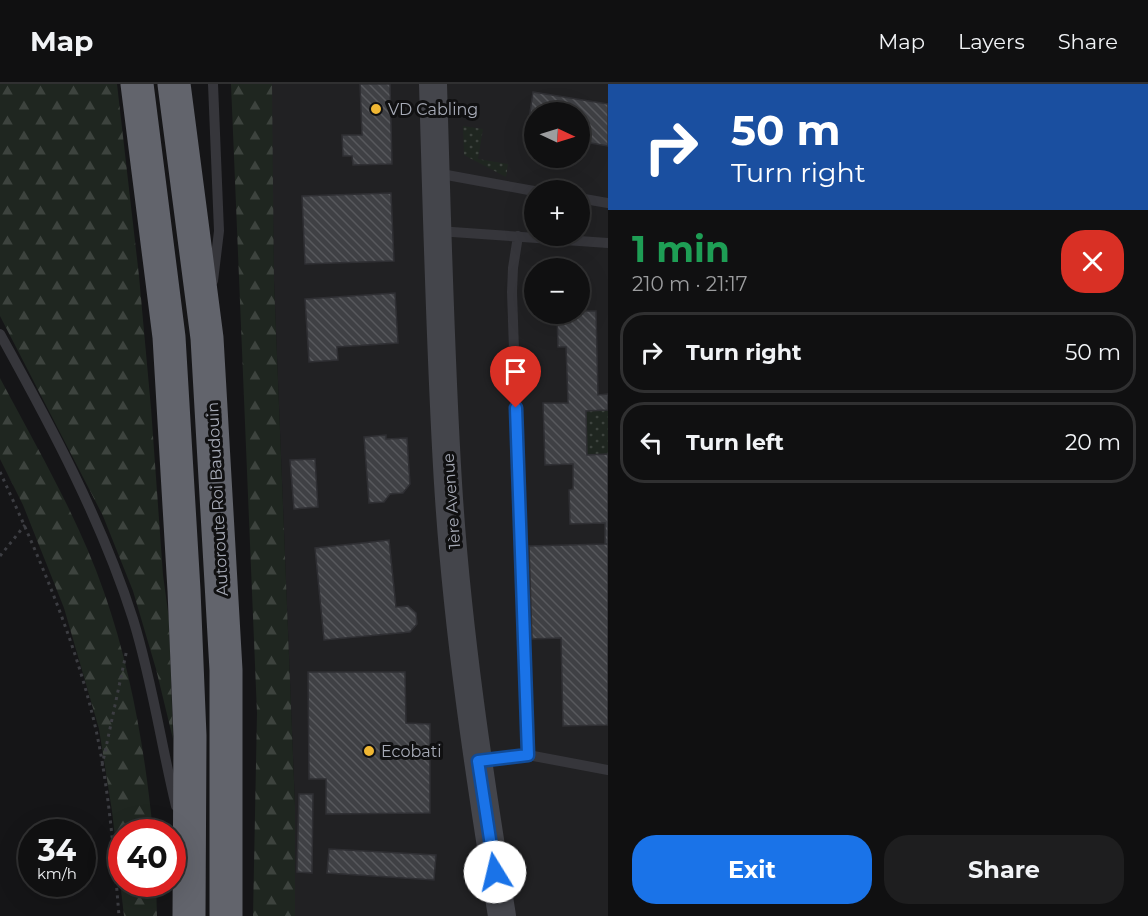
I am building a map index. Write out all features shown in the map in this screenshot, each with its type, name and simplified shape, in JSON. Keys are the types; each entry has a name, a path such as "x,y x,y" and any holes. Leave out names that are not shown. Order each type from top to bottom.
{"highway":[{"path":"137,84 169,337 190,736 189,916"},
{"name":"Autoroute Roi Baudouin","path":"174,84 207,338 226,670 226,916"}],"street":[{"name":"1ère Avenue","path":"433,84 448,485 462,635 478,761 502,916"}],"lane":[{"path":"207,338 219,231 213,84"},
{"path":"436,173 524,189"},
{"path":"590,200 608,203"},
{"path":"438,231 608,243"},
{"path":"518,236 512,292 528,755"},
{"path":"0,334 84,495 133,620 148,672 190,866"},
{"path":"478,761 528,755 608,770"}],"path":[{"path":"0,472 25,525 72,648 96,730 119,916"},
{"path":"0,556 25,525"},
{"path":"102,768 133,620"}],"shaded area":[{"path":"271,84 608,84 608,916 295,916 295,806 274,281"}],"green space":[{"path":"0,84 117,84 139,276 151,408 163,575 169,619 173,739 156,669 133,591 103,516 0,316"},
{"path":"231,84 272,84 274,281 295,806 295,916 253,916 257,713"},
{"path":"463,126 483,129 478,159 508,164 506,177 464,155"},
{"path":"0,378 82,537 114,621 136,710 152,819 113,819 99,729 64,608 23,505 0,459"},
{"path":"608,410 608,454 587,455 586,411"},
{"path":"122,897 156,897 157,916 124,916"}],"building":[{"name":"VD Cabling","path":"360,84 390,84 392,164 353,165 352,156 343,156 342,135 362,135"},
{"path":"533,92 608,104 608,146 590,143 590,102 532,102"},
{"path":"391,193 394,261 305,264 302,196"},
{"path":"395,293 398,343 337,347 338,360 309,362 305,299"},
{"path":"590,311 596,311 598,395 608,394 608,410 586,411 587,455 608,454 608,544 605,544 605,523 570,524 569,490 573,489 573,464 545,465 543,403 568,403 566,347 558,347 557,324 590,324"},
{"path":"386,435 386,439 407,438 410,484 403,493 390,494 384,502 369,503 364,437"},
{"path":"315,459 318,507 294,509 290,460"},
{"path":"389,540 396,607 408,606 416,613 417,624 410,632 324,640 315,548"},
{"path":"608,544 608,725 563,726 561,638 532,639 529,546"},
{"name":"Ecobati","path":"308,672 405,672 406,723 430,724 430,813 326,814 326,779 309,779"},
{"path":"299,794 313,794 312,873 297,872"},
{"path":"329,849 436,855 434,880 327,873"}],"place":[{"name":"VD Cabling","path":"376,109"},
{"name":"Ecobati","path":"369,751"}],"route":[{"path":"495,872 478,761 528,755 516,408"}]}
